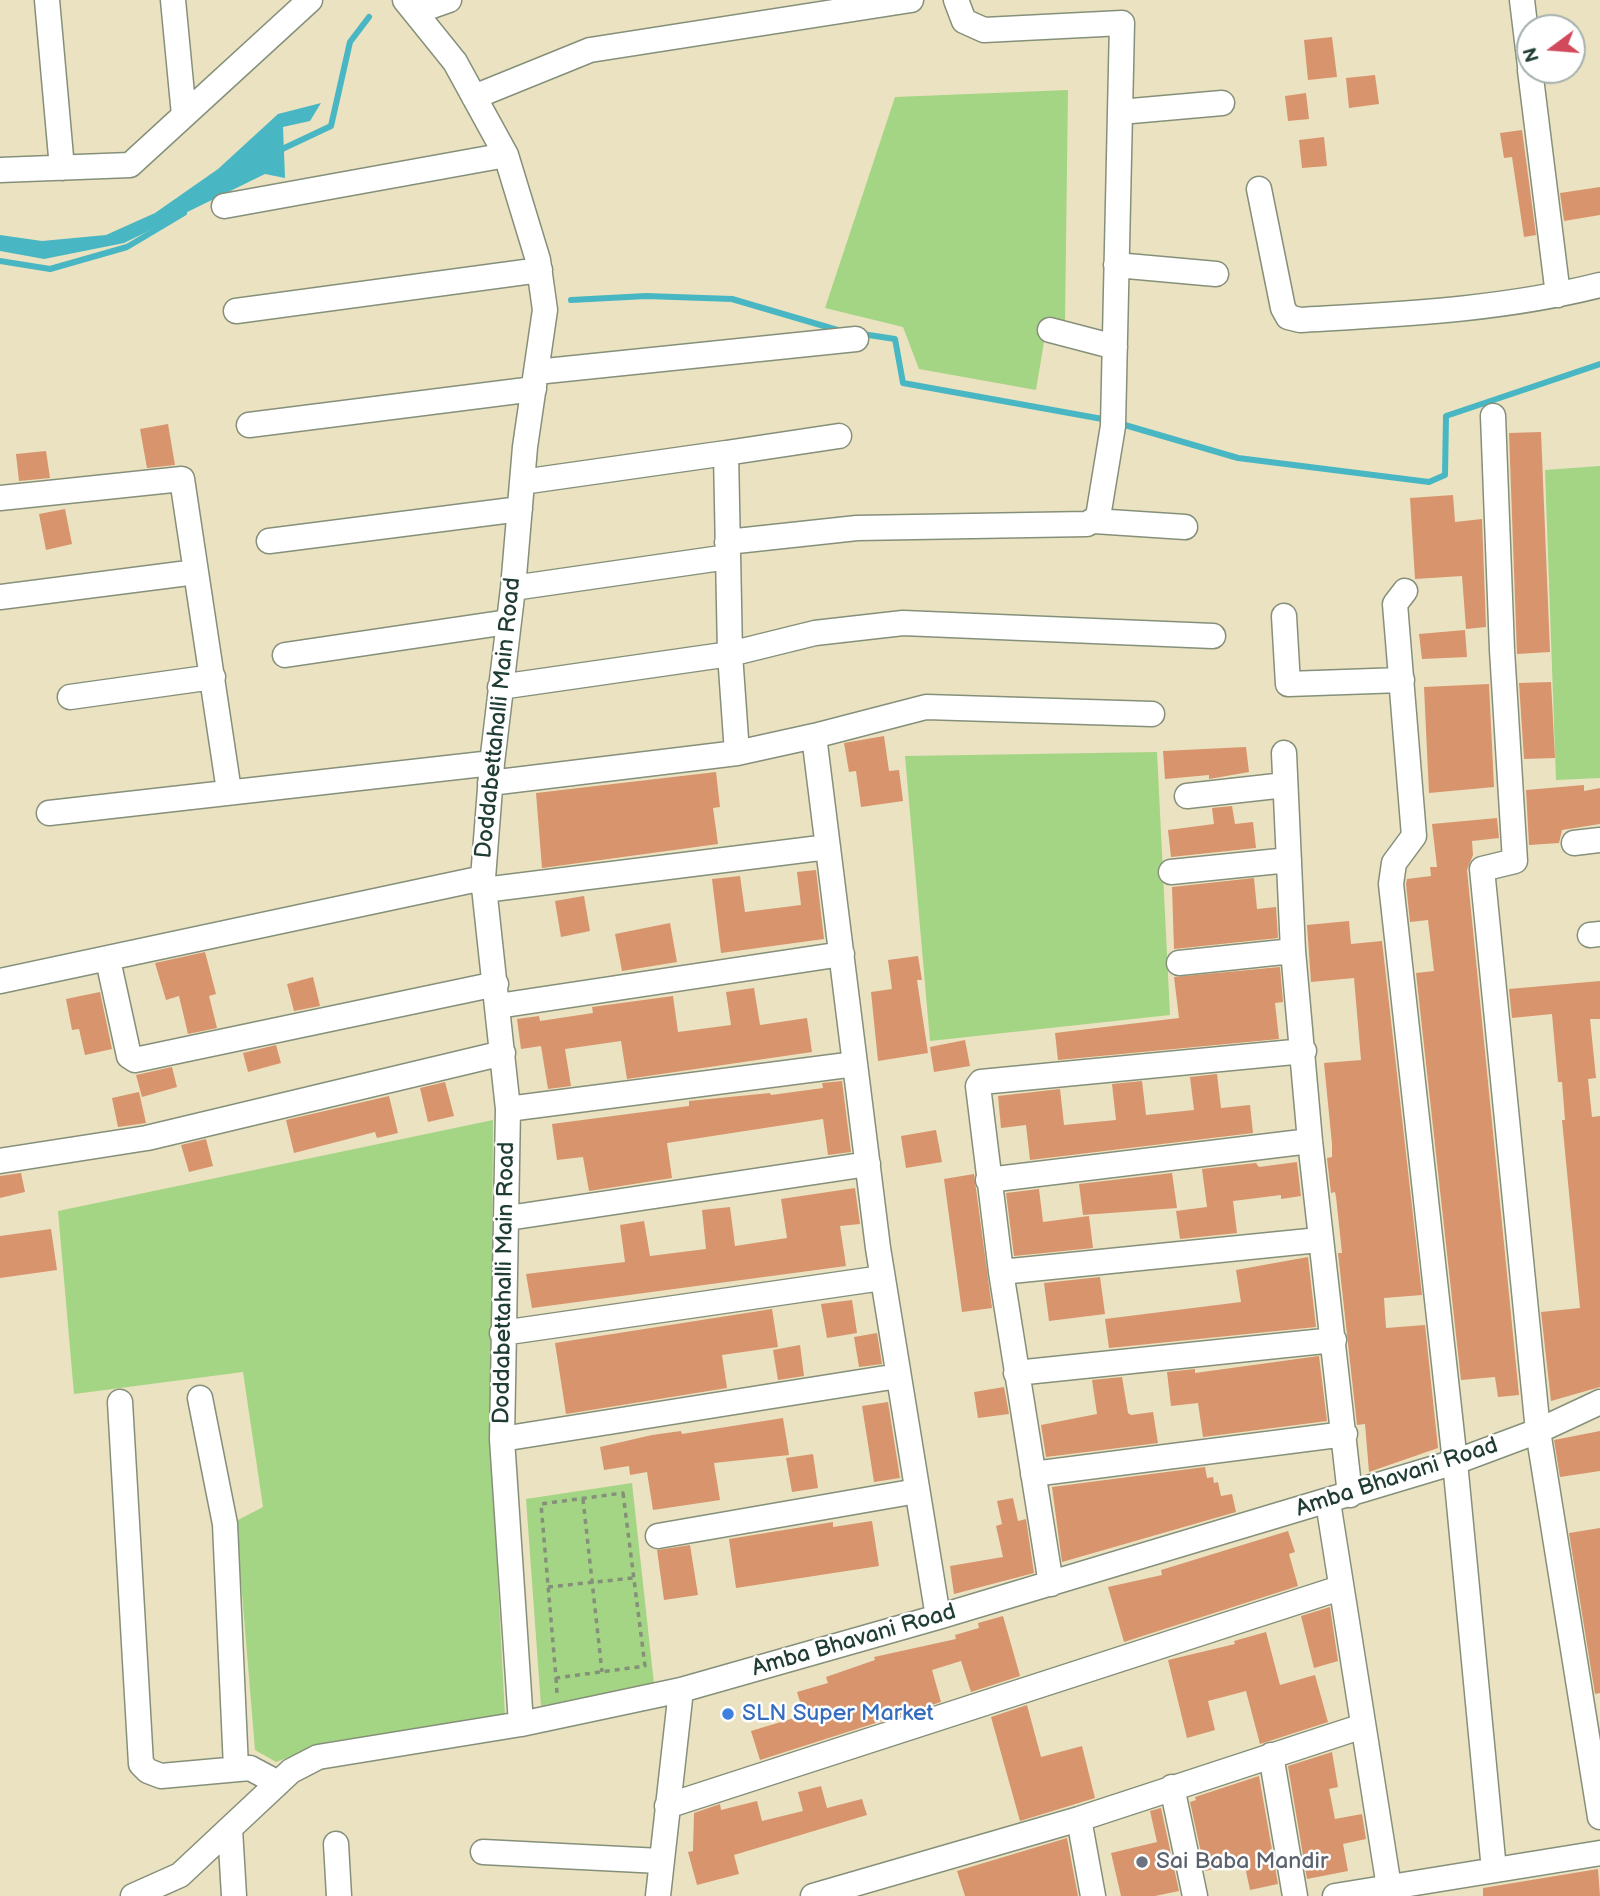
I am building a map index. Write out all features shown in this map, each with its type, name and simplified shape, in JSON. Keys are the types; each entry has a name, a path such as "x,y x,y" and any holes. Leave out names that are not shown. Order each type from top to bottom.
{"street":[{"path":"47,0 62,168"},
{"path":"173,0 184,116"},
{"path":"0,170 130,165 310,0"},
{"path":"410,6 449,0"},
{"path":"474,97 590,50 911,0"},
{"path":"956,0 964,21 984,30 1122,23 1113,420 1100,510 1094,521"},
{"name":"Doddabettahalli Main Road","path":"410,6 455,62 506,155 540,270 545,310 522,482 513,588 500,687 484,884 508,1109 502,1439 521,1724"},
{"path":"1532,84 1558,295"},
{"path":"1120,112 1222,103"},
{"path":"224,206 506,155"},
{"path":"1259,189 1283,308 1288,317 1300,320 1468,309 1558,295 1600,285"},
{"path":"1116,265 1216,274"},
{"path":"236,312 540,270"},
{"path":"1050,330 1115,347"},
{"path":"249,425 535,380 856,339"},
{"path":"1493,416 1502,650 1515,861 1482,869 1538,1431 1600,1817"},
{"path":"522,482 839,436"},
{"path":"726,453 730,654 737,753"},
{"path":"0,498 183,479 229,791"},
{"path":"269,541 520,509"},
{"path":"513,588 857,528 1094,521 1185,527"},
{"path":"0,597 196,572"},
{"path":"1405,591 1395,604 1414,836 1394,863 1391,884 1455,1462 1494,1870"},
{"path":"1284,616 1288,684 1402,680"},
{"path":"285,655 508,622"},
{"path":"500,687 730,654 815,633 903,623 1213,636"},
{"path":"70,697 212,677"},
{"path":"49,813 229,791 737,753 926,707 1152,713"},
{"path":"814,736 883,1278 938,1617"},
{"path":"1284,753 1293,951 1310,1141 1319,1240 1345,1434 1339,1498 1340,1588 1389,1887"},
{"path":"1187,796 1285,785"},
{"path":"1574,843 1600,839"},
{"path":"0,981 484,884 828,847"},
{"path":"1171,872 1289,860"},
{"path":"1179,963 1293,951"},
{"path":"108,960 128,1056 135,1060 497,995 842,954"},
{"path":"1051,1584 988,1180 978,1092 981,1082 1304,1051"},
{"path":"0,1161 147,1138 503,1054"},
{"path":"508,1109 855,1064"},
{"path":"988,1180 1310,1141"},
{"path":"508,1218 867,1164"},
{"path":"1001,1272 1319,1240"},
{"path":"502,1333 883,1278"},
{"path":"1017,1373 1334,1340"},
{"path":"502,1439 898,1376"},
{"path":"200,1398 225,1524 236,1768"},
{"path":"120,1402 141,1764 148,1771 161,1776 250,1768 278,1783"},
{"name":"Amba Bhavani Road","path":"133,1896 180,1875 291,1771 318,1757 521,1724 681,1690 1051,1584 1455,1462 1538,1431 1600,1402"},
{"path":"1033,1474 1345,1434"},
{"path":"658,1536 917,1491"},
{"path":"667,1806 1340,1588"},
{"path":"658,1896 681,1690"},
{"path":"813,1896 1079,1819 1363,1726"},
{"path":"1271,1755 1295,1896"},
{"path":"1172,1787 1195,1896"},
{"path":"1079,1819 1093,1896"},
{"path":"230,1829 234,1896"},
{"path":"336,1844 339,1896"},
{"path":"483,1852 660,1861"},
{"path":"1335,1896 1600,1853"}],"path":[{"path":"623,1493 645,1666 556,1678 541,1504 583,1499 623,1493"},
{"path":"583,1499 602,1672"},
{"path":"548,1587 634,1577"}],"green space":[{"path":"1068,90 1065,321 1048,318 1036,390 919,369 903,327 825,308 895,97"},
{"path":"1600,466 1600,778 1556,780 1545,470"},
{"path":"1157,752 1170,1015 930,1041 905,756"},
{"path":"493,1120 491,1449 505,1716 328,1742 276,1762 255,1750 236,1521 263,1507 243,1372 74,1394 58,1211"},
{"path":"632,1483 654,1684 541,1706 526,1499"}],"water":[{"path":"321,103 310,121 283,127 285,178 265,174 124,243 44,259 0,251 0,235 42,241 106,235 155,213 218,169 278,114"}],"building":[{"path":"1332,37 1337,77 1308,80 1304,40"},
{"path":"1375,75 1379,104 1349,108 1346,78"},
{"path":"1306,93 1309,119 1288,121 1285,96"},
{"path":"1522,130 1536,235 1524,237 1512,157 1504,158 1500,133"},
{"path":"1324,137 1327,166 1302,168 1299,140"},
{"path":"1600,187 1600,215 1564,221 1560,193"},
{"path":"168,424 175,465 147,468 140,429"},
{"path":"1541,432 1550,652 1517,654 1509,433"},
{"path":"46,451 50,478 19,481 16,454"},
{"path":"1453,495 1455,522 1482,519 1486,627 1466,629 1462,576 1415,579 1410,498"},
{"path":"65,509 72,544 46,550 39,514"},
{"path":"1465,630 1467,657 1422,659 1419,634"},
{"path":"1551,682 1555,758 1524,759 1519,683"},
{"path":"1489,684 1494,787 1429,793 1424,687"},
{"path":"884,736 889,771 899,770 903,801 861,807 856,771 849,772 844,743"},
{"path":"1246,747 1249,772 1209,779 1209,775 1165,779 1163,751"},
{"path":"716,772 720,807 713,808 718,844 542,868 536,793"},
{"path":"1584,785 1584,791 1600,788 1600,824 1562,830 1559,843 1529,845 1526,790"},
{"path":"1232,806 1235,824 1253,822 1256,848 1171,857 1168,830 1214,824 1212,808"},
{"path":"1497,818 1499,838 1472,841 1473,855 1467,870 1519,1395 1498,1397 1495,1377 1461,1380 1416,973 1434,971 1428,920 1410,922 1406,884 1407,879 1431,876 1430,867 1437,867 1432,824"},
{"path":"816,870 824,939 721,953 712,879 740,876 745,912 801,905 797,872"},
{"path":"1254,878 1257,909 1276,907 1278,938 1174,949 1172,887"},
{"path":"584,896 590,931 561,937 555,901"},
{"path":"1349,921 1351,944 1382,941 1422,1295 1384,1298 1386,1328 1425,1325 1438,1448 1369,1472 1365,1424 1357,1425 1338,1253 1342,1253 1336,1197 1335,1192 1331,1193 1327,1158 1332,1157 1332,1144 1324,1063 1361,1060 1354,978 1311,982 1307,925"},
{"path":"670,923 677,962 622,971 615,934"},
{"path":"205,952 216,994 209,996 217,1028 188,1034 179,996 166,1000 155,963"},
{"path":"918,956 922,980 917,980 928,1053 878,1061 871,992 892,989 888,960"},
{"path":"1280,967 1283,1002 1275,1003 1279,1039 1058,1060 1055,1033 1179,1018 1174,977"},
{"path":"313,977 320,1006 294,1011 287,984"},
{"path":"1600,981 1600,1019 1590,1019 1596,1078 1588,1079 1592,1117 1600,1116 1600,1387 1551,1401 1541,1312 1580,1308 1562,1120 1565,1120 1562,1082 1558,1082 1552,1014 1512,1018 1509,989"},
{"path":"754,988 760,1025 807,1018 812,1052 627,1079 621,1041 565,1049 571,1086 548,1089 541,1046 521,1049 517,1019 539,1016 540,1021 593,1013 592,1007 673,996 678,1032 731,1025 726,992"},
{"path":"100,992 112,1049 85,1055 79,1029 72,1030 66,999"},
{"path":"965,1040 970,1066 934,1072 930,1047"},
{"path":"276,1045 281,1063 248,1072 243,1053"},
{"path":"172,1067 177,1087 142,1097 136,1075"},
{"path":"1217,1074 1221,1108 1250,1105 1253,1133 1030,1160 1026,1125 1001,1128 998,1096 1060,1089 1064,1125 1116,1120 1112,1084 1142,1081 1146,1115 1194,1110 1190,1077"},
{"path":"842,1081 851,1152 828,1155 823,1119 667,1143 672,1178 589,1191 583,1157 557,1160 552,1124 689,1106 689,1101 823,1088 822,1083"},
{"path":"445,1082 454,1116 428,1122 420,1088"},
{"path":"139,1092 146,1123 118,1127 112,1098"},
{"path":"389,1096 398,1133 377,1138 375,1132 294,1153 286,1120"},
{"path":"936,1130 942,1162 906,1168 901,1136"},
{"path":"206,1139 213,1166 189,1172 181,1145"},
{"path":"1297,1162 1301,1196 1281,1199 1281,1195 1233,1201 1237,1233 1180,1239 1176,1211 1207,1207 1202,1169 1256,1163 1259,1167"},
{"path":"21,1173 25,1192 0,1198 0,1176"},
{"path":"1172,1173 1177,1208 1083,1215 1079,1184"},
{"path":"974,1174 992,1308 962,1312 944,1179"},
{"path":"855,1188 860,1224 840,1226 846,1266 532,1308 526,1274 625,1262 620,1225 644,1221 650,1256 706,1249 702,1210 730,1207 735,1246 787,1238 781,1199"},
{"path":"1039,1189 1043,1222 1089,1216 1093,1248 1014,1256 1006,1193"},
{"path":"51,1229 57,1270 0,1278 0,1236"},
{"path":"1308,1257 1316,1327 1109,1348 1105,1319 1241,1302 1236,1270"},
{"path":"1100,1277 1105,1314 1049,1321 1044,1283"},
{"path":"852,1300 857,1333 827,1338 821,1304"},
{"path":"772,1309 778,1347 722,1355 727,1388 566,1414 555,1343"},
{"path":"877,1333 882,1364 859,1367 854,1337"},
{"path":"800,1345 804,1376 778,1380 773,1350"},
{"path":"1319,1356 1327,1421 1203,1437 1198,1403 1171,1406 1167,1372 1195,1369 1195,1373"},
{"path":"1122,1377 1128,1413 1131,1415 1153,1412 1158,1443 1046,1457 1041,1425 1097,1414 1092,1380"},
{"path":"1004,1387 1009,1414 978,1418 974,1392"},
{"path":"888,1402 900,1478 874,1482 862,1406"},
{"path":"783,1418 789,1455 714,1463 720,1500 653,1510 647,1472 630,1475 629,1466 604,1470 600,1447 652,1435 681,1431 682,1434"},
{"path":"1600,1431 1600,1471 1560,1477 1554,1440"},
{"path":"813,1454 818,1488 792,1492 786,1458"},
{"path":"1205,1467 1207,1478 1213,1477 1214,1483 1218,1482 1221,1496 1232,1494 1236,1512 1062,1562 1052,1487"},
{"path":"1013,1498 1018,1521 1026,1519 1034,1573 954,1594 950,1566 1003,1557 996,1526 1002,1524 997,1501"},
{"path":"872,1521 879,1566 736,1588 729,1539 833,1522 833,1527"},
{"path":"1600,1528 1600,1693 1595,1694 1569,1533"},
{"path":"1288,1531 1295,1552 1289,1554 1298,1586 1124,1642 1108,1587 1162,1575 1161,1570"},
{"path":"690,1545 698,1595 664,1600 657,1550"},
{"path":"1330,1607 1338,1661 1314,1668 1301,1616"},
{"path":"1003,1616 1020,1676 971,1692 961,1661 932,1670 941,1702 760,1760 751,1731 804,1715 797,1692 828,1683 826,1677 875,1660 874,1657 956,1639 955,1635 979,1628 978,1623"},
{"path":"1266,1632 1280,1685 1315,1675 1328,1722 1260,1744 1246,1691 1208,1701 1215,1730 1187,1738 1168,1660 1235,1644 1234,1641"},
{"path":"1027,1705 1041,1757 1082,1746 1095,1798 1020,1821 991,1717"},
{"path":"1332,1752 1338,1787 1329,1789 1335,1819 1362,1814 1366,1839 1343,1844 1348,1871 1307,1879 1288,1766"},
{"path":"1259,1776 1278,1884 1250,1890 1244,1862 1205,1871 1190,1802 1196,1800 1195,1797"},
{"path":"821,1786 827,1808 862,1799 867,1815 734,1855 739,1874 697,1885 688,1852 693,1851 694,1813 720,1804 721,1810 757,1801 762,1821 803,1811 798,1792"},
{"path":"1161,1808 1179,1891 1155,1896 1121,1896 1111,1853 1157,1842 1150,1811"},
{"path":"1067,1838 1078,1896 965,1896 957,1871"},
{"path":"1598,1869 1600,1896 1483,1896 1483,1888"}],"waterway":[{"path":"278,151 331,126 350,42 369,17"},
{"path":"0,261 50,269 127,247 184,213"},
{"path":"571,300 646,296 732,299 841,331"},
{"path":"862,334 895,339 903,383 1108,420"},
{"path":"1118,423 1238,458 1429,482 1445,475 1446,416 1600,364"}],"place":[{"name":"SLN Super Market","path":"728,1714"},
{"name":"Sai Baba Mandir","path":"1142,1862"}]}
